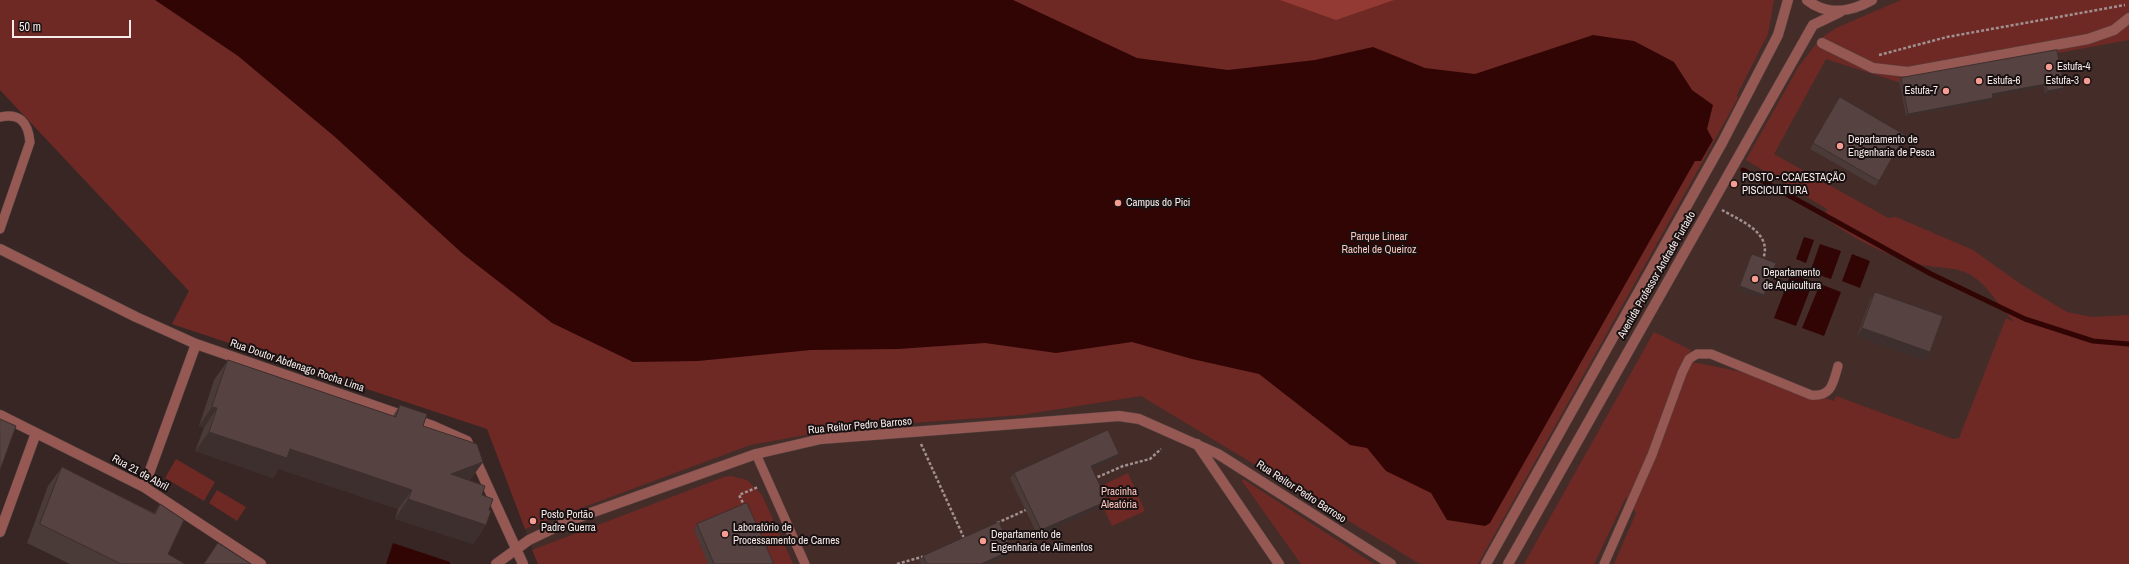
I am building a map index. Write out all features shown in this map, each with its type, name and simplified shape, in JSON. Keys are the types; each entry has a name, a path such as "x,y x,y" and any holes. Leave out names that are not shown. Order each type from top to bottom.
{"street":[{"name":"Avenida Professor Andrade Furtado","path":"1486,564 1722,143 1778,35 1788,0"},
{"path":"1807,0 1823,9 1840,12"},
{"name":"Avenida Professor Andrade Furtado","path":"1508,564 1813,25 1840,12 1857,8 1872,0"},
{"path":"1822,43 1873,68 1908,72 2088,39 2114,30 2129,18"},
{"name":"Rua Doutor Abdenago Rocha Lima","path":"0,248 136,317 196,344 433,426 467,441 523,564"},
{"path":"144,487 196,344"},
{"name":"Rua 21 de Abril","path":"0,415 144,487 261,564"},
{"name":"Rua Reitor Pedro Barroso","path":"496,564 529,540 571,520 756,454 821,439 1119,416 1139,419 1218,454 1390,564"},
{"path":"0,532 36,433"},
{"path":"1197,444 1279,564"}],"lane":[{"path":"0,117 9,115 17,117 24,123 29,131 30,142 0,229"},
{"path":"1604,564 1652,455 1682,373 1690,359 1702,353 1711,354 1811,395 1817,396 1830,390 1838,366"},
{"path":"756,454 805,564"}],"path":[{"path":"1855,60 1947,37 2127,5 2129,6"},
{"path":"1737,219 1764,239 1766,251 1763,259"},
{"path":"921,442 964,538"},
{"path":"1089,481 1123,466 1150,459 1161,449"},
{"path":"745,508 739,495 758,487"},
{"path":"992,525 1033,506"},
{"path":"957,541 971,535"},
{"path":"897,564 916,560 930,554"}],"shaded area":[{"name":"Parque Linear Rachel de Queiroz","path":"0,0 2129,0 2129,564 538,564 488,429 172,324 189,291 0,90"},
{"name":"Parque Linear Rachel de Queiroz","path":"155,0 1013,0 1137,58 1228,70 1315,60 1373,47 1425,68 1475,74 1593,35 1634,41 1674,62 1692,90 1713,105 1707,129 1713,140 1701,161 1695,161 1490,523 1485,526 1447,520 1431,493 1386,471 1367,448 1350,445 1259,374 1192,359 1132,342 1056,353 985,343 898,349 811,350 698,361 633,362 552,323 463,254 335,137 238,56"},
{"path":"1280,0 1394,0 1336,20"},
{"path":"1804,237 1814,240 1806,263 1796,259"},
{"path":"1820,244 1841,251 1831,279 1810,272"},
{"path":"1852,254 1870,261 1860,288 1842,281"},
{"path":"1791,274 1813,282 1796,326 1774,318"},
{"path":"1820,284 1841,292 1824,336 1802,328"},
{"path":"393,543 450,562 450,564 386,564"}],"green space":[{"name":"Parque Linear Rachel de Queiroz","path":"0,0 1774,0 1768,34 1737,95 1738,98 1478,564 1420,564 1141,396 1021,415 844,428 750,445 525,529 487,429 172,324 189,291 0,90"},
{"path":"1901,0 2129,0 2129,40 1898,82 1826,59 1774,154 1888,218 1896,217 1973,250 2022,285 2067,312 2092,317 2129,315 2129,564 1614,564 1636,513 1626,497 1594,564 1524,564 1654,332 1691,350 1687,361 1757,375 1834,401 1836,396 1953,439 1959,438 2006,318 2015,322 1986,288 1973,276 1960,270 1923,265 1896,257 1871,246 1847,233 1824,217 1827,209 1746,160 1799,66 1820,39 1836,28"},
{"path":"176,459 215,482 204,501 165,478"},
{"name":"Pracinha Aleatória","path":"1128,473 1145,511 1112,526 1095,489"},
{"path":"731,476 747,480 762,495 793,564 538,564 532,550 724,477"},
{"path":"1243,479 1374,564 1301,564 1242,481"},
{"path":"217,490 246,507 237,521 209,503"}],"building":[{"path":"2057,50 2064,88 2047,91 2046,84 1992,94 1993,98 1908,114 1901,78"},
{"name":"Departamento de Engenharia de Pesca","path":"1840,97 1905,135 1879,181 1813,143"},
{"name":"Departamento de Aquicultura","path":"1752,254 1776,263 1764,295 1740,286"},
{"path":"1875,292 1943,316 1930,352 1862,328"},
{"path":"228,360 396,417 400,405 427,414 423,426 477,444 483,462 451,474 485,486 482,495 493,499 486,525 408,499 412,490 359,472 290,449 287,458 209,432 217,408 212,407"},
{"path":"0,419 16,426 0,470"},
{"path":"1108,430 1119,454 1091,466 1107,501 1041,530 1014,473"},
{"path":"62,467 155,514 160,504 184,520 168,554 185,564 121,564 40,524"},
{"path":"747,503 774,564 714,564 697,524"},
{"name":"Departamento de Engenharia de Alimentos","path":"999,522 1012,550 981,564 927,564 923,556"},
{"path":"218,543 251,564 204,564"}],"waterway":[{"path":"1743,170 1931,274 2025,319 2093,341 2129,344"}],"place":[{"name":"Estufa-4","path":"2049,67"},
{"name":"Estufa-6","path":"1979,81"},
{"name":"Estufa-3","path":"2087,81"},
{"name":"Estufa-7","path":"1946,91"},
{"name":"Departamento de Engenharia de Pesca","path":"1840,146"},
{"name":"POSTO - CCA/ESTAÇÃO PISCICULTURA","path":"1734,184"},
{"name":"Campus do Pici","path":"1118,203"},
{"name":"Departamento de Aquicultura","path":"1755,279"},
{"name":"Posto Portão Padre Guerra","path":"533,521"},
{"name":"Laboratório de Processamento de Carnes","path":"725,534"},
{"name":"Departamento de Engenharia de Alimentos","path":"983,541"}]}
